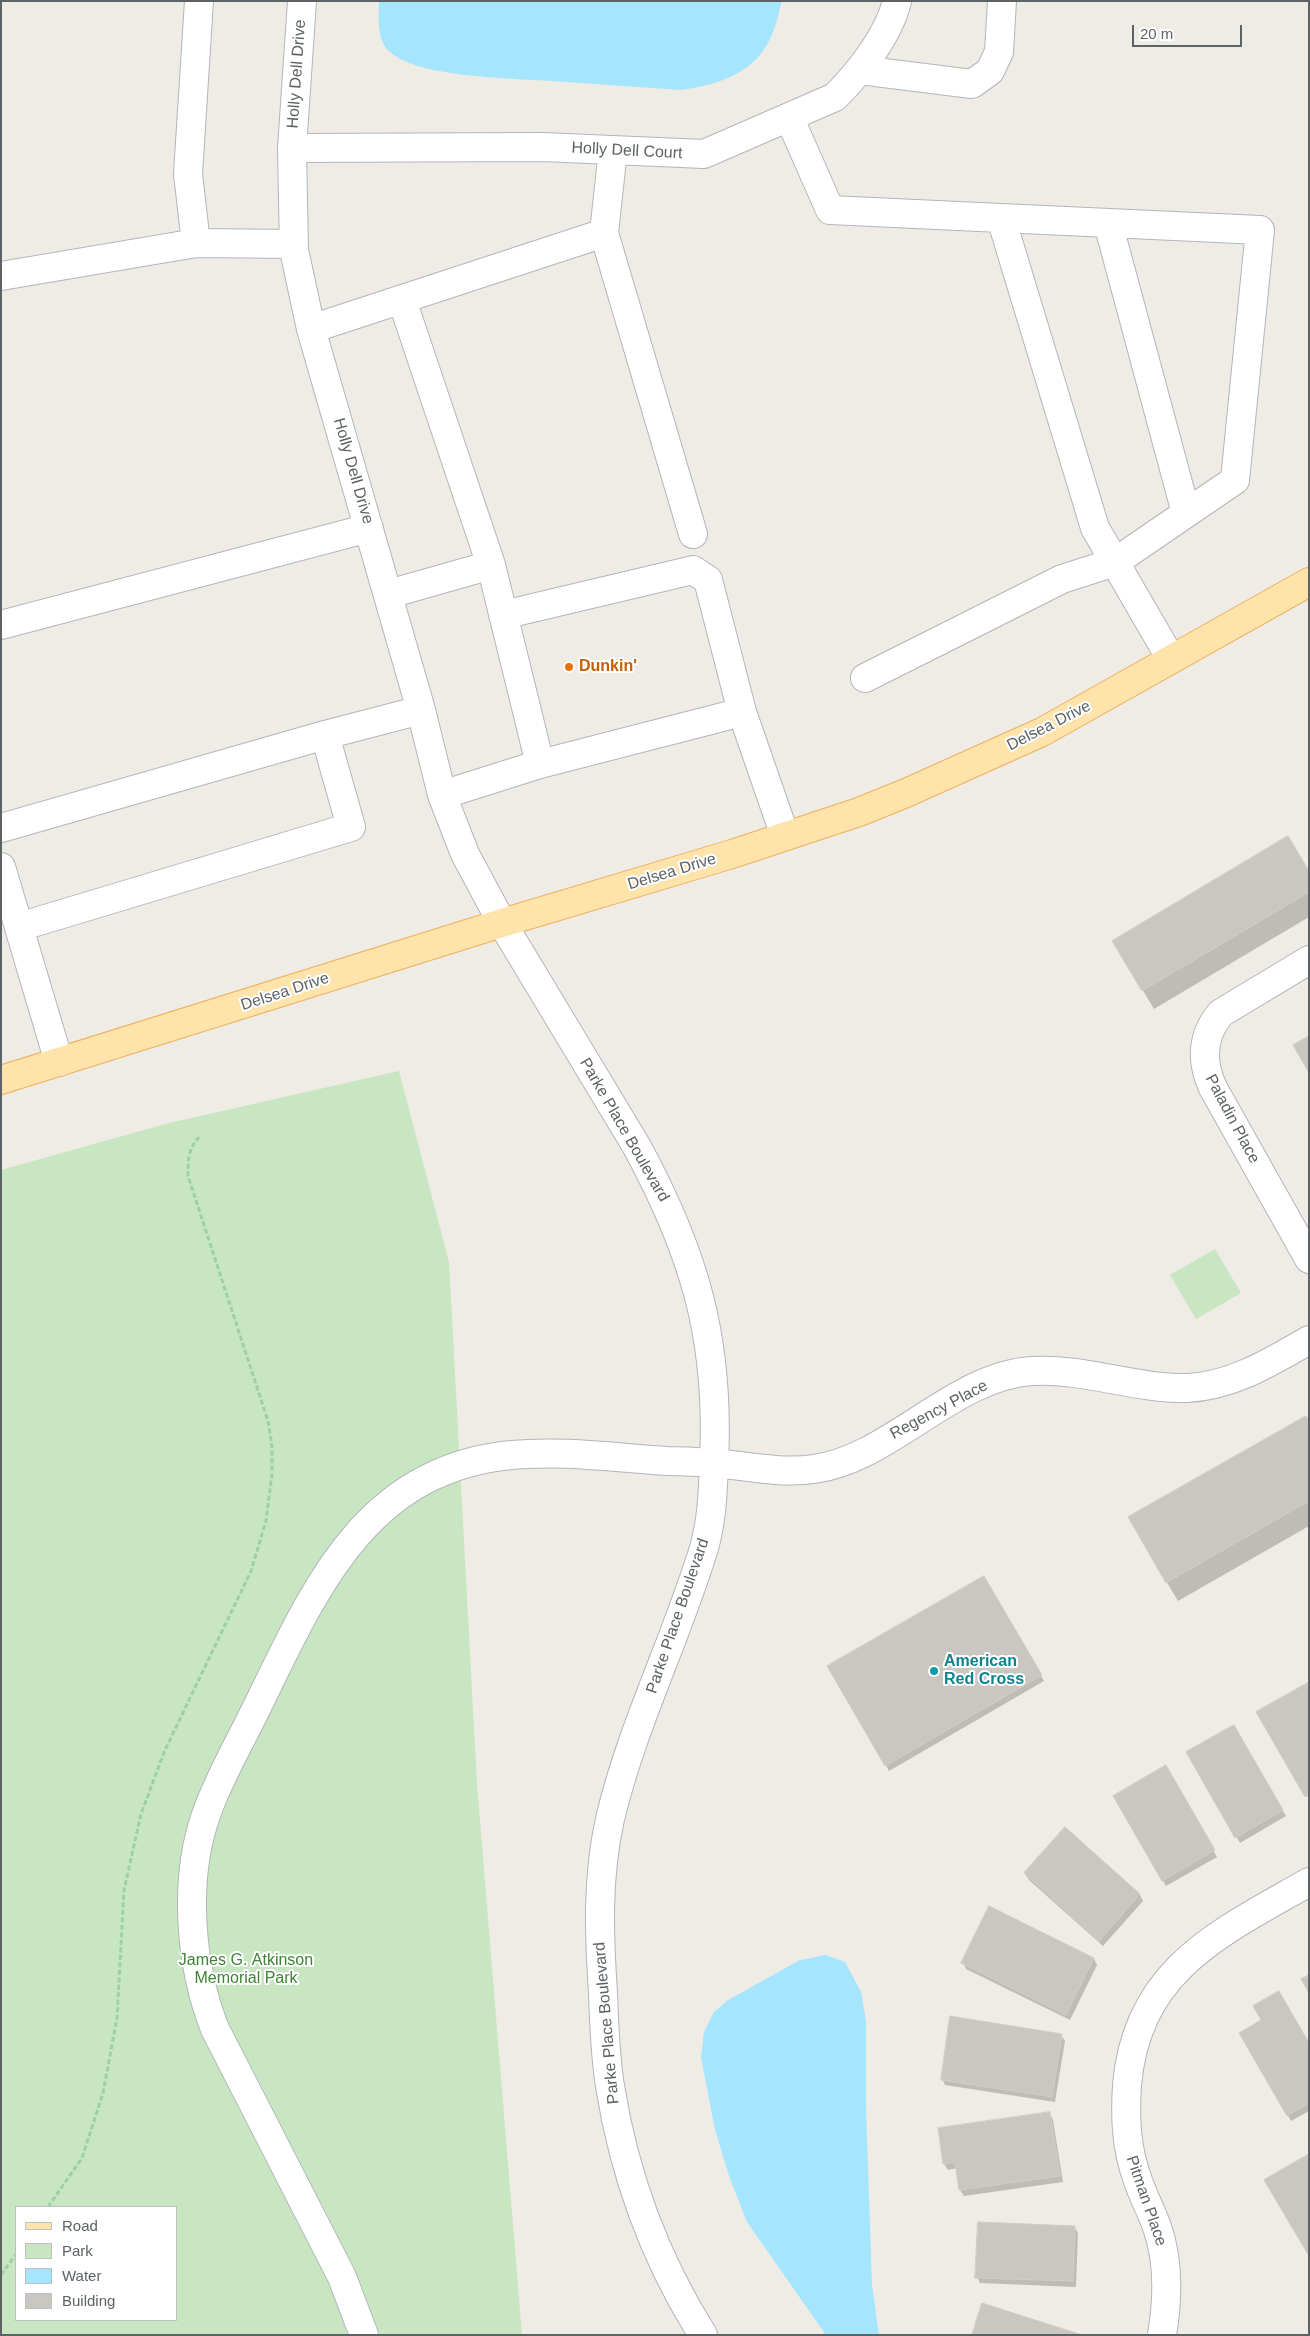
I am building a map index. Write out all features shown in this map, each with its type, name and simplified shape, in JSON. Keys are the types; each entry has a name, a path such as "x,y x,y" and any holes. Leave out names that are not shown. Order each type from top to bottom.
{"main road":[{"name":"Delsea Drive","path":"1,1080 502,923 732,854 859,812 1042,732 1309,582"}],"street":[{"path":"196,243 188,174 199,1"},
{"name":"Holly Dell Drive","path":"302,1 292,148 294,244 311,329 389,594 442,795 465,854 502,923"},
{"name":"Holly Dell Court","path":"292,148 543,147 704,154 835,97 860,70 879,41 894,12 897,1"},
{"path":"860,70 972,84 990,71 999,52 1002,1"},
{"path":"789,117 830,210 1260,230 1235,480 1115,562 1062,579 864,678"},
{"path":"612,150 604,233 692,534"},
{"path":"1001,218 1095,528 1171,659"},
{"path":"1108,223 1186,512"},
{"path":"311,329 604,233"},
{"path":"1,276 196,243 294,244"},
{"path":"402,300 491,565 540,764"},
{"path":"1,625 370,528"},
{"path":"389,594 491,565"},
{"path":"503,615 693,570 708,580 742,712 785,836"},
{"path":"1,828 325,735 421,710"},
{"path":"442,795 540,764 742,712"},
{"path":"19,927 351,827 325,735"},
{"path":"1,866 59,1062"},
{"name":"Parke Place Boulevard","path":"502,923 657,1185 681,1239 698,1292 711,1353 716,1392 711,1513 704,1548 630,1754 610,1820 601,1886 598,1930 610,2084 623,2150 632,2182 658,2250 685,2306 703,2335"},
{"name":"Paladin Place","path":"1309,960 1221,1013 1213,1022 1207,1036 1204,1052 1206,1070 1213,1088 1309,1259"},
{"name":"Regency Place","path":"364,2335 342,2277 224,2049 201,1987 195,1951 193,1910 196,1861 206,1814 219,1782 320,1586 348,1543 363,1526 397,1497 423,1481 468,1463 515,1455 714,1463 764,1469 810,1470 828,1467 861,1454 959,1396 1009,1375 1029,1371 1051,1371 1166,1386 1206,1386 1246,1374 1309,1340"},
{"name":"Pitman Place","path":"1162,2335 1166,2303 1165,2260 1157,2228 1134,2170 1126,2130 1128,2076 1146,2011 1188,1958 1220,1933 1309,1882"}],"path":[{"path":"49,2206 82,2158 103,2093 117,2018 124,1890 141,1814 165,1750 252,1571 266,1521 272,1474 272,1446 268,1421 188,1176 188,1157 193,1144 199,1137"},
{"path":"1,2275 15,2255"}],"green space":[{"name":"James G. Atkinson Memorial Park","path":"399,1071 449,1262 477,1784 522,2335 1,2335 1,1170 169,1123"},
{"path":"1215,1249 1241,1293 1196,1319 1170,1275"}],"water":[{"path":"379,1 782,1 768,43 757,58 748,66 739,73 717,82 681,90 467,75 422,67 404,61 390,52 382,41 379,28"},
{"path":"826,1955 845,1962 861,1992 866,2021 866,2109 872,2284 879,2335 826,2335 747,2222 730,2179 715,2130 701,2057 704,2032 714,2012 728,2000 800,1960"}],"building":[{"path":"1288,836 1309,871 1309,892 1142,991 1112,941"},
{"path":"1309,1036 1309,1073 1293,1045"},
{"path":"1306,1416 1309,1421 1309,1501 1166,1583 1128,1517"},
{"name":"American Red Cross","path":"984,1576 1042,1675 885,1766 827,1666"},
{"path":"1309,1682 1309,1795 1305,1797 1256,1712"},
{"path":"1234,1725 1283,1810 1235,1838 1186,1752"},
{"path":"1166,1765 1215,1850 1162,1881 1113,1796"},
{"path":"1065,1827 1140,1894 1099,1941 1024,1873"},
{"path":"989,1906 1094,1958 1066,2015 961,1963"},
{"path":"1309,1975 1309,1993 1301,1979"},
{"path":"1279,1991 1309,2043 1309,2103 1287,2116 1239,2033 1261,2020 1253,2006"},
{"path":"950,2016 1062,2034 1052,2097 941,2080"},
{"path":"1050,2112 1060,2176 959,2190 955,2162 943,2164 938,2128"},
{"path":"1309,2154 1309,2256 1264,2180"},
{"path":"978,2222 1075,2226 1073,2281 975,2278"},
{"path":"982,2303 1082,2335 972,2335"}],"place":[{"name":"Dunkin'","path":"569,667"},
{"name":"American Red Cross","path":"934,1671"}]}
